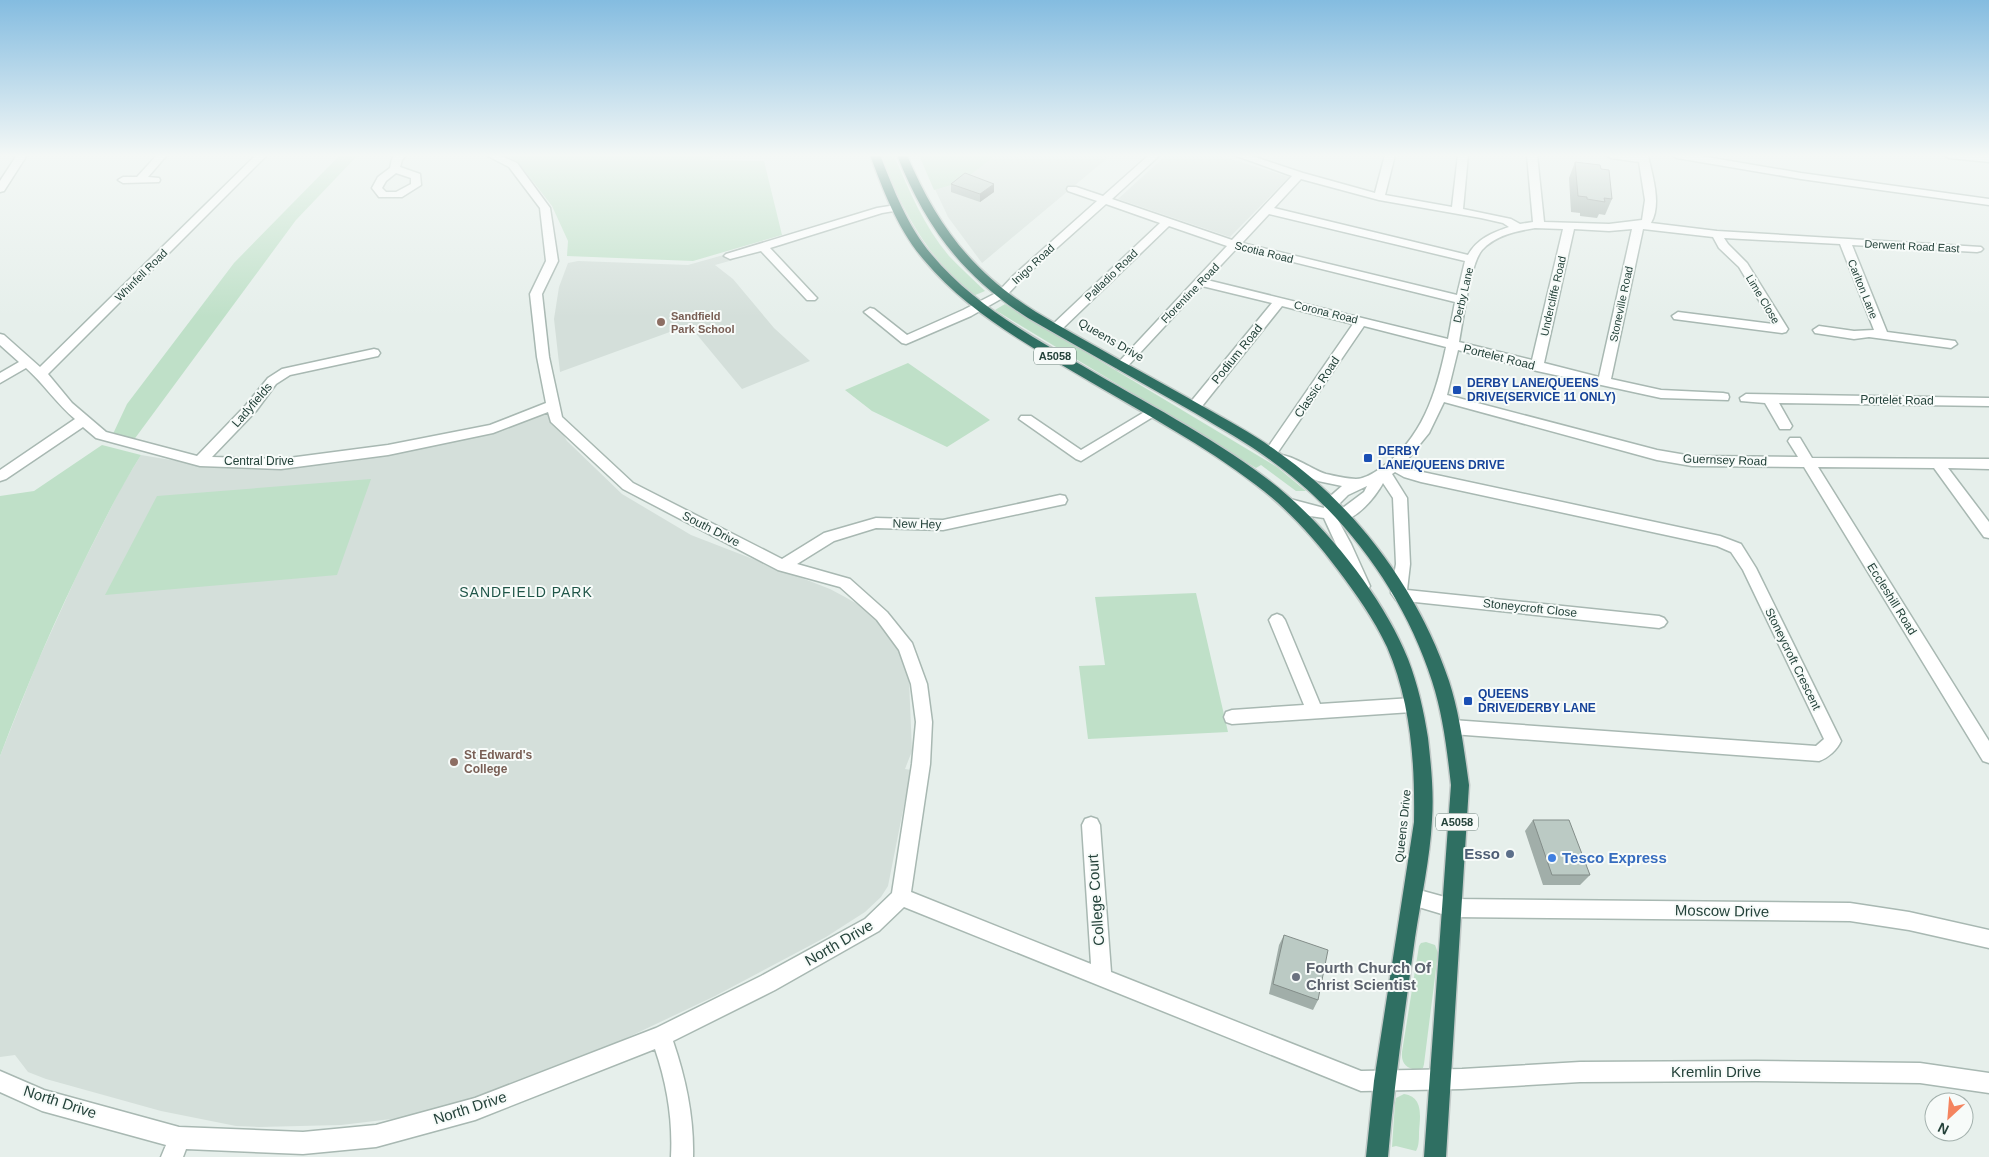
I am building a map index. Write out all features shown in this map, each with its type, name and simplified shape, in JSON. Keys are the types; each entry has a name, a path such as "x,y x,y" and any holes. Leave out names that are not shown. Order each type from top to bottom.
{"highway":[{"name":"Queens Drive","path":"897,209 926,256 948,281 978,307 1022,336 1235,462 1290,504 1327,545 1366,597 1400,660 1420,740 1424,785 1423,822 1384,1081 1377,1157"},
{"name":"Queens Drive","path":"929,209 938,228 966,263 1002,294 1120,366 1194,407 1275,456 1335,512 1377,558 1400,595 1437,670 1452,727 1460,785 1442,1080 1435,1157"}],"street":[{"name":"Whinfell Road","path":"41,374 208,209"},
{"name":"South Drive","path":"545,209 552,261 536,294 543,357 556,419 628,486 783,566 845,584 882,616 906,647 919,684 924,722 921,764 901,896"},
{"path":"730,256 889,209"},
{"name":"Inigo Road","path":"870,312 906,340 978,307 1002,294 1018,276 1093,209"},
{"name":"Scotia Road","path":"1129,209 1236,245 1461,300"},
{"path":"1441,209 1507,221 1518,227"},
{"path":"1537,209 1539,225"},
{"path":"1638,225 1648,221 1651,209"},
{"path":"1267,210 1472,259"},
{"name":"Florentine Road","path":"1120,366 1267,210"},
{"name":"Palladio Road","path":"1056,328 1167,222"},
{"name":"Derby Lane","path":"1335,512 1369,495 1386,471 1422,435 1440,397 1461,300 1472,259 1477,249 1487,240 1518,227 1539,225 1616,227 1638,225"},
{"name":"Undercliffe Road","path":"1537,367 1569,225"},
{"name":"Derwent Road East","path":"1638,225 1717,234 1977,249"},
{"name":"Stoneville Road","path":"1604,382 1638,225"},
{"name":"Lime Close","path":"1678,316 1782,329 1743,265 1723,246 1717,234"},
{"name":"Carlton Lane","path":"1845,242 1882,335"},
{"path":"763,247 811,298"},
{"name":"Corona Road","path":"1200,282 1452,345"},
{"name":"Podium Road","path":"1194,407 1280,301"},
{"name":"Classic Road","path":"1275,456 1291,426 1361,321"},
{"name":"Carlton Lane","path":"1818,330 1854,335 1869,333 1952,344"},
{"name":"Central Drive","path":"0,338 26,363 41,374 67,406 101,435 200,461 281,464 388,450 493,429 553,405"},
{"name":"Portelet Road","path":"1452,345 1537,367 1661,394 1723,397"},
{"name":"Ladyfields","path":"200,461 251,408 272,381 286,372 374,353"},
{"path":"0,380 26,363"},
{"name":"Guernsey Road","path":"1440,397 1657,455 1683,460 1989,464"},
{"name":"Portelet Road","path":"1746,398 1989,402"},
{"path":"1770,399 1786,426"},
{"path":"1026,419 1081,456 1151,412"},
{"path":"1,476 52,443 84,419"},
{"name":"Eccleshill Road","path":"1795,441 1989,756"},
{"path":"1275,456 1323,478 1356,484"},
{"path":"1937,463 1989,533"},
{"path":"1386,471 1400,498 1402,564 1400,595"},
{"name":"Derby Lane","path":"1335,512 1340,493 1386,471"},
{"name":"Stoneycroft Crescent","path":"1386,471 1409,474 1720,541 1736,548 1748,568 1834,741 1819,754 1452,727"},
{"name":"New Hey","path":"783,566 829,537 876,523 943,525 1060,500"},
{"name":"Queens Drive","path":"1290,504 1335,512"},
{"name":"A5058","path":"1335,512 1344,544 1366,597"},
{"name":"Stoneycroft Close","path":"1400,595 1659,622"},
{"path":"1278,620 1315,711"},
{"path":"1232,717 1412,705"},
{"name":"College Court","path":"1091,825 1102,976"},
{"name":"Kremlin Drive","path":"901,896 1361,1081 1442,1080 1580,1072 1765,1071 1920,1073 1989,1083"},
{"name":"North Drive","path":"0,1081 42,1100 176,1148 303,1143 376,1136 475,1109 661,1036 768,984 872,926 901,896"},
{"name":"Moscow Drive","path":"1412,897 1452,908 1850,912 1909,921 1989,939"},
{"path":"661,1036 672,1066 684,1134 682,1157"}],"shaded area":[{"path":"944,209 1047,209 982,263 948,217"},
{"path":"1147,209 1258,209 1230,237"},
{"name":"Sandfield Park School","path":"727,254 733,260 715,265 733,279 774,328 810,361 742,389 689,325 560,372 554,319 559,287 568,263 578,261 688,265"},
{"name":"St Edward's College","path":"548,408 567,441 622,494 691,535 830,589 845,597 866,609 893,639 905,664 909,680 912,751 905,769 911,770 888,886 881,897 865,912 826,937 715,996 616,1043 477,1099 400,1118 341,1125 236,1126 161,1111 46,1079 28,1072 15,1055 0,1057 0,756 37,663 77,575 122,486 141,455 201,465 282,467 333,464 387,456 423,448"}],"green space":[{"path":"287,209 306,209 296,220 133,441 112,436 127,404 234,263"},
{"path":"553,209 776,209 782,235 693,261 567,256 568,241"},
{"path":"905,209 919,209 940,245 985,291 973,296 956,280 929,248"},
{"path":"1005,304 1277,467 1306,491 1296,491 1261,465 1256,468 995,310"},
{"path":"908,363 990,420 947,447 872,411 845,390"},
{"path":"102,445 141,455 108,513 77,574 31,677 0,756 0,496 34,491"},
{"path":"371,479 337,575 105,595 157,496"},
{"path":"1196,593 1228,732 1088,739 1079,666 1105,665 1095,597"},
{"path":"1426,942 1435,945 1438,953 1424,1064 1423,1068 1417,1070 1405,1064 1402,1059 1402,1052 1419,946 1421,943"},
{"path":"1404,1094 1415,1099 1418,1103 1420,1120 1419,1140 1416,1151 1396,1146 1392,1147 1396,1098"}],"building":[{"path":"1533,820 1569,820 1590,875 1552,875"},
{"name":"Fourth Church Of Christ Scientist","path":"1284,935 1328,950 1318,1000 1273,984"}],"place":[{"name":"Sandfield Park School","path":"661,322"},
{"name":"DERBY LANE/QUEENS DRIVE(SERVICE 11 ONLY)","path":"1457,390"},
{"name":"DERBY LANE/QUEENS DRIVE","path":"1368,458"},
{"name":"QUEENS DRIVE/DERBY LANE","path":"1468,701"},
{"name":"St Edward's College","path":"454,762"},
{"name":"Esso","path":"1510,854"},
{"name":"Tesco Express","path":"1552,858"},
{"name":"Fourth Church Of Christ Scientist","path":"1296,977"}],"district":[{"name":"SANDFIELD PARK","path":"526,592"}]}
